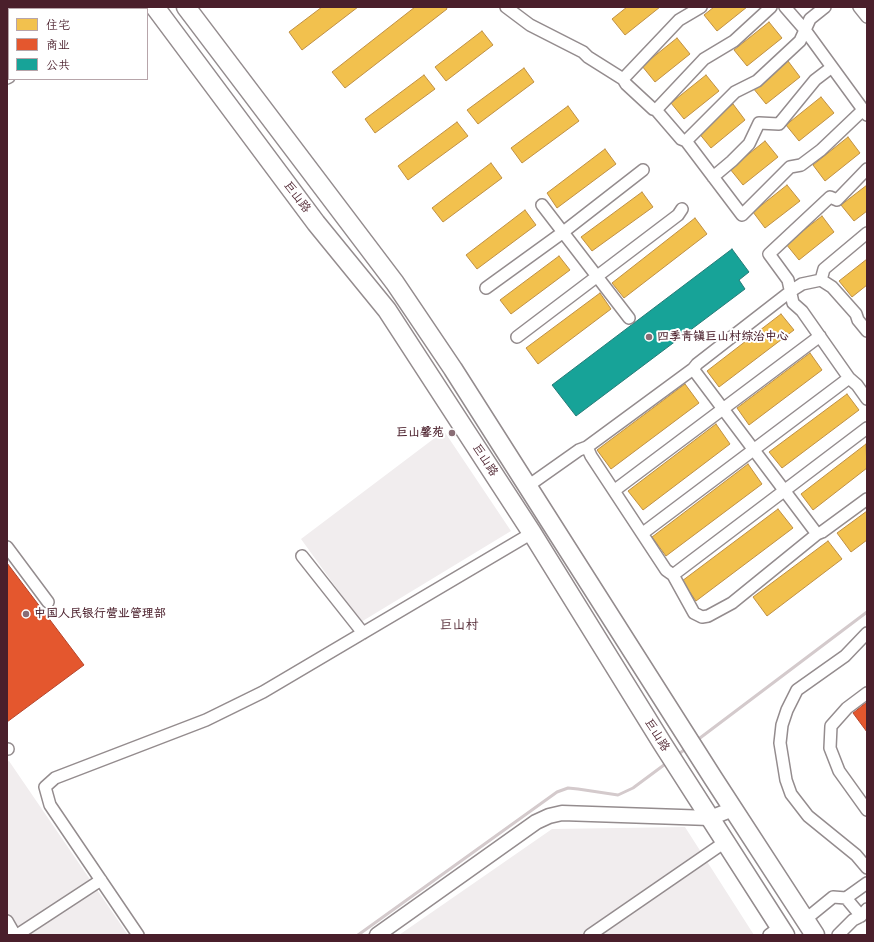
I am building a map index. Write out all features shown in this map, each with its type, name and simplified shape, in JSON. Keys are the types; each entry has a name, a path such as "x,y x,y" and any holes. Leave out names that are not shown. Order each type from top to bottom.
{"main road":[{"name":"巨山路","path":"155,7 316,223 387,310 532,533 725,842 778,932"},
{"name":"巨山路","path":"186,7 395,283 453,369 815,935"}],"street":[{"path":"506,7 530,25 583,52 588,57 623,79 626,84 656,110 681,139 686,141 742,215 790,167 801,165 865,113 805,30 785,7"},
{"path":"623,79 679,20 701,7"},
{"path":"656,110 704,59 734,41 771,7"},
{"path":"686,141 735,92 758,81 800,41 810,19 826,7"},
{"path":"859,7 867,17"},
{"path":"713,177 749,144 759,123 779,124 815,80 832,67"},
{"path":"867,169 837,200 830,197 769,254 788,280 793,302 802,311 849,378 857,385 867,399"},
{"path":"486,288 562,233 643,170"},
{"path":"542,205 562,233 629,318"},
{"path":"517,337 678,215 682,209"},
{"path":"821,280 824,269 867,233"},
{"path":"528,486 580,450 587,447 693,370 697,364 802,284 821,280 832,287 856,314 858,320 867,331"},
{"path":"615,490 820,336"},
{"path":"693,370 817,534"},
{"path":"642,533 849,378"},
{"path":"673,576 867,428"},
{"path":"587,447 591,456 615,490 666,570 673,576 694,613 702,617 708,616 732,603 817,534 822,532 867,499"},
{"path":"138,935 50,805 45,787 55,778 206,720 263,692 532,533"},
{"path":"7,547 48,602"},
{"path":"302,556 363,633"},
{"path":"867,633 845,656 797,690 787,710 782,725 780,743 786,780 791,794 808,816 856,855 867,868"},
{"path":"867,693 847,708 831,726 830,748 839,771 867,810"},
{"path":"377,935 536,822 549,816 570,813 710,818 733,808"},
{"path":"590,935 725,842"},
{"path":"7,921 16,935 101,880"},
{"path":"846,898 867,883"},
{"path":"806,919 834,896 846,898 864,913 853,920 838,935"}],"shaded area":[{"path":"7,7 40,7 8,8 7,32"},
{"path":"444,431 511,531 361,622 301,539"},
{"path":"9,761 128,935 7,935 7,762"},
{"path":"685,827 754,935 399,935 552,829"}],"building: 住宅":[{"path":"322,7 358,7 302,50 289,32"},
{"path":"415,7 446,7 447,9 345,88 332,72"},
{"path":"627,7 660,7 625,35 612,19"},
{"path":"714,7 747,7 717,31 704,15"},
{"path":"769,22 782,38 747,66 734,50"},
{"path":"482,31 493,45 446,81 435,67"},
{"path":"677,38 690,54 655,82 642,66"},
{"path":"788,61 800,77 766,104 753,88"},
{"path":"524,68 534,82 478,124 467,110"},
{"path":"424,75 435,89 375,133 365,119"},
{"path":"706,75 719,91 684,119 671,103"},
{"path":"821,97 834,113 799,141 786,125"},
{"path":"733,104 745,120 711,148 698,132"},
{"path":"568,106 579,121 522,163 511,148"},
{"path":"457,122 468,136 408,180 398,166"},
{"path":"848,137 860,153 825,181 813,165"},
{"path":"765,141 778,157 743,185 730,169"},
{"path":"605,149 616,164 557,208 547,193"},
{"path":"491,163 502,178 443,222 432,208"},
{"path":"787,185 800,201 765,228 753,212"},
{"path":"867,185 867,211 854,221 841,205"},
{"path":"642,192 653,207 592,251 581,237"},
{"path":"525,210 536,225 477,269 466,255"},
{"path":"822,216 834,232 799,260 786,244"},
{"path":"695,218 707,234 624,298 612,283"},
{"path":"559,256 570,270 511,314 500,300"},
{"path":"867,259 867,285 852,297 839,281"},
{"path":"600,293 611,309 538,364 526,348"},
{"path":"781,314 794,330 719,387 707,371"},
{"path":"810,353 822,370 749,425 737,408"},
{"path":"685,384 699,403 611,469 597,450"},
{"path":"847,394 859,410 782,468 769,452"},
{"path":"716,424 730,444 643,510 628,491"},
{"path":"866,444 867,468 813,510 801,494"},
{"path":"748,464 762,484 666,556 652,537"},
{"path":"778,509 793,528 696,601 682,581"},
{"path":"867,511 867,540 851,552 837,533"},
{"path":"828,541 842,559 767,616 753,597"}],"building: 商业":[{"name":"中国人民银行营业管理部","path":"7,563 84,665 7,722"},
{"path":"867,702 867,732 853,713"}],"building: 公共":[{"name":"四季青镇巨山村综治中心","path":"732,249 749,272 739,280 745,289 576,416 552,385"}],"waterway":[{"path":"696,741 867,612"},
{"path":"677,755 687,748"},
{"path":"358,935 557,792 568,788 618,795 633,788 668,762"}],"place":[{"name":"四季青镇巨山村综治中心","path":"649,337"},
{"name":"巨山馨苑","path":"452,433"},
{"name":"中国人民银行营业管理部","path":"26,614"}],"district":[{"name":"巨山村","path":"459,625"}]}
